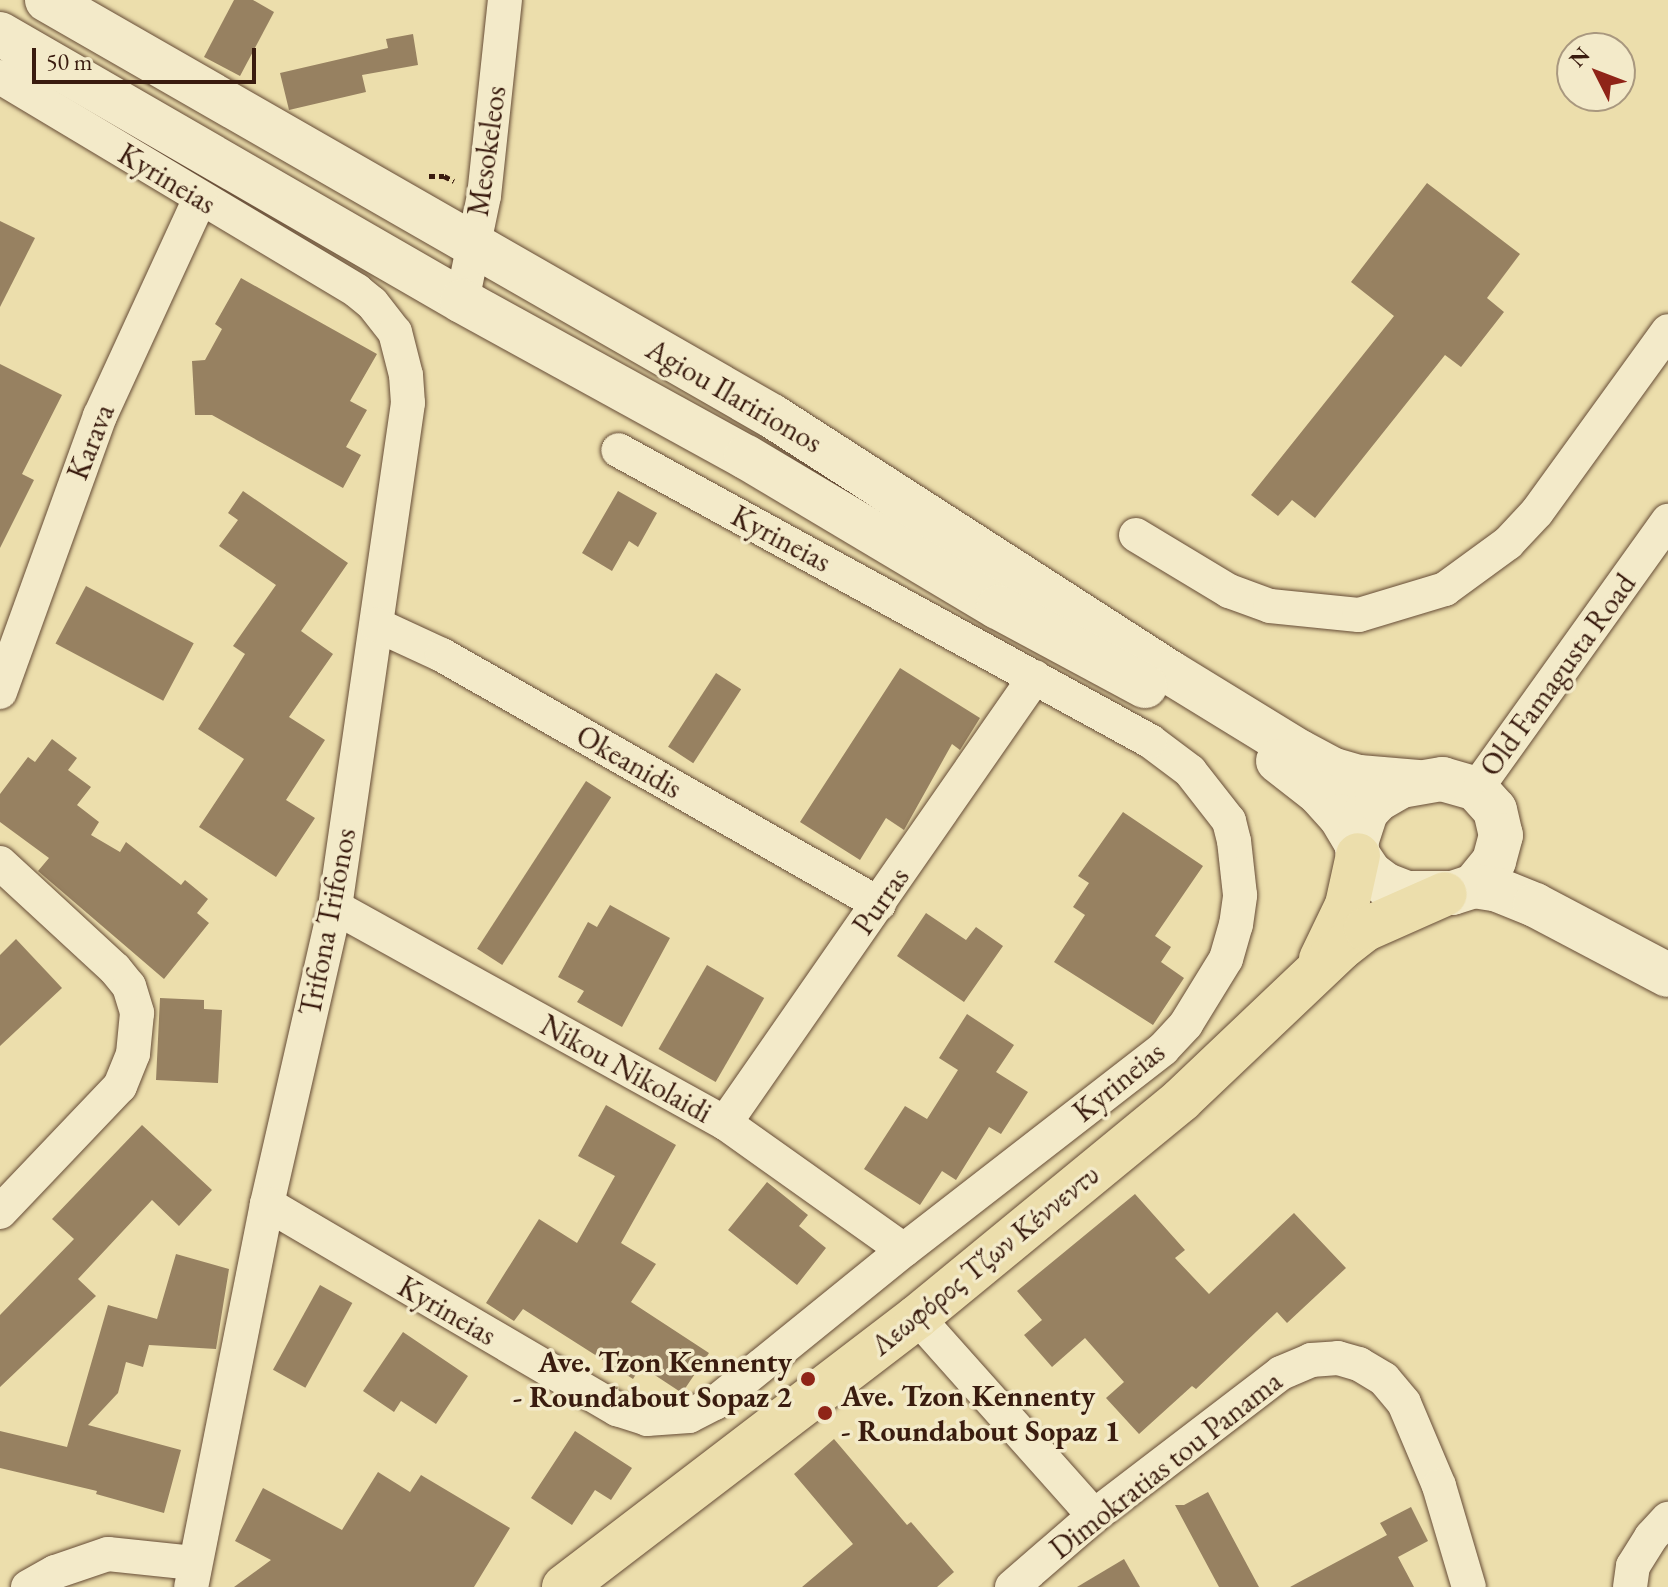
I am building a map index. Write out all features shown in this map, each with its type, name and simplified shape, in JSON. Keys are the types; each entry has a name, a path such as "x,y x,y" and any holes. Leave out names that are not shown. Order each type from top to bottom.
{"main road":[{"name":"Agiou Ilaririonos","path":"47,0 472,247 772,416 1300,752 1334,770 1359,777 1418,782"},
{"name":"Agiou Ilaririonos","path":"0,34 462,301 746,457 998,607 1243,739 1319,793 1340,816 1357,849"},
{"path":"1314,972 1347,905 1366,812 1377,800 1418,782 1442,779 1487,805 1529,876 1584,929"},
{"path":"1460,890 1498,853 1487,805"},
{"path":"1357,849 1370,873 1386,885 1407,893 1498,890 1584,929 1668,975"},
{"name":"Λεωφόρος Τζων Κέννεντυ","path":"564,1587 917,1317 1181,1100 1314,972 1366,929 1460,890"}],"street":[{"name":"Mesokeleos","path":"462,301 484,196 505,0"},
{"name":"Kyrineias","path":"0,77 336,279"},
{"name":"Karava","path":"0,692 100,416 154,291 200,199"},
{"name":"Trifona Trifonos","path":"193,1575 267,1204 335,907 408,403 406,375 395,332 372,303 336,279"},
{"path":"1136,535 1229,591 1270,606 1359,615 1445,589 1508,543 1537,512 1668,331"},
{"name":"Kyrineias","path":"267,1204 600,1400 647,1419 689,1416 715,1403 904,1250 1163,1049 1186,1024 1226,959 1236,925 1240,871 1229,821 1190,771 1150,741 618,450"},
{"name":"Old Famagusta Road","path":"1487,805 1668,521"},
{"name":"Okeanidis","path":"377,625 432,650 879,904"},
{"name":"Purras","path":"725,1123 1035,677"},
{"path":"0,863 99,953 129,986 137,1013 136,1040 127,1070 109,1100 0,1212"},
{"name":"Nikou Nikolaidi","path":"335,907 725,1123 904,1250"},
{"path":"917,1317 1094,1516"},
{"name":"Dimokratias tou Panama","path":"1012,1587 1094,1516 1281,1373 1311,1360 1338,1358 1359,1364 1384,1379 1404,1403 1439,1486 1469,1587"},
{"path":"1630,1587 1633,1566 1660,1528"},
{"path":"28,1587 55,1572 108,1554 193,1575"}],"building":[{"path":"234,0 253,0 274,12 240,76 204,57"},
{"path":"413,34 418,65 362,75 366,92 289,110 280,73 388,48 386,39"},
{"path":"1427,183 1520,254 1487,298 1504,312 1461,367 1445,355 1315,518 1292,500 1278,516 1251,495 1394,316 1351,282"},
{"path":"0,221 35,238 0,307"},
{"path":"241,278 377,354 350,401 367,410 346,447 361,455 343,488 212,415 195,415 192,361 205,360 222,329 215,324"},
{"path":"0,364 62,395 22,474 34,480 0,548"},
{"path":"243,491 348,563 301,631 333,654 289,717 325,740 286,800 315,818 276,877 199,827 244,759 198,729 245,654 233,646 276,585 219,546 238,520 228,513"},
{"path":"618,491 657,513 638,547 629,541 612,571 582,553"},
{"path":"86,586 194,643 163,701 55,643"},
{"path":"900,668 980,718 960,750 952,744 904,830 886,818 860,860 800,822"},
{"path":"716,673 741,689 693,763 668,747"},
{"path":"52,739 77,758 68,770 91,787 77,805 99,822 91,835 120,852 126,842 181,885 185,880 208,899 197,913 209,923 164,979 38,871 49,858 0,822 0,794 28,757 35,762"},
{"path":"586,781 611,797 502,965 477,949"},
{"path":"1123,812 1203,866 1155,936 1171,947 1161,962 1184,978 1153,1025 1054,962 1085,915 1073,907 1089,883 1078,876"},
{"path":"610,905 670,938 622,1027 577,1002 584,991 558,977 588,922 597,927"},
{"path":"926,913 966,940 976,927 1003,946 964,1002 897,956"},
{"path":"16,939 62,988 0,1046 0,955"},
{"path":"707,965 764,998 716,1082 658,1049"},
{"path":"160,998 204,1000 204,1009 222,1010 218,1083 156,1080"},
{"path":"967,1014 1014,1045 996,1072 1028,1092 1001,1134 989,1127 956,1180 942,1171 920,1205 864,1169 905,1106 927,1119 958,1070 939,1058"},
{"path":"606,1105 676,1145 621,1243 656,1264 631,1302 709,1353 682,1393 641,1366 633,1379 523,1309 514,1321 486,1303 539,1219 577,1243 615,1176 578,1156"},
{"path":"142,1125 212,1190 179,1226 152,1200 78,1279 96,1296 0,1387 0,1315 74,1239 52,1219"},
{"path":"767,1182 808,1215 799,1226 826,1248 797,1285 728,1230"},
{"path":"1135,1194 1185,1250 1175,1258 1209,1294 1294,1213 1346,1268 1287,1323 1277,1312 1196,1389 1192,1386 1139,1434 1106,1398 1124,1382 1085,1338 1052,1367 1024,1335 1042,1320 1017,1291"},
{"path":"176,1254 229,1269 216,1349 149,1345 143,1367 126,1362 118,1393 88,1425 181,1450 164,1513 96,1494 97,1491 0,1468 0,1431 67,1447 108,1305 157,1319"},
{"path":"320,1285 352,1303 305,1388 273,1370"},
{"path":"403,1332 468,1376 436,1424 401,1401 394,1412 363,1391"},
{"path":"575,1431 632,1468 611,1500 595,1490 572,1525 531,1498"},
{"path":"834,1439 907,1525 911,1522 954,1572 937,1587 802,1587 853,1544 794,1474"},
{"path":"378,1472 410,1492 421,1475 510,1528 474,1587 234,1587 271,1560 235,1541 263,1488 342,1530"},
{"path":"1208,1492 1259,1587 1219,1587 1175,1505 1184,1505"},
{"path":"1411,1507 1428,1541 1398,1557 1414,1587 1290,1587 1387,1535 1380,1523"},
{"path":"1124,1559 1140,1587 1077,1587"}],"place":[{"name":"Ave. Tzon Kennenty - Roundabout Sopaz 2","path":"808,1379"},
{"name":"Ave. Tzon Kennenty - Roundabout Sopaz 1","path":"825,1413"}]}
